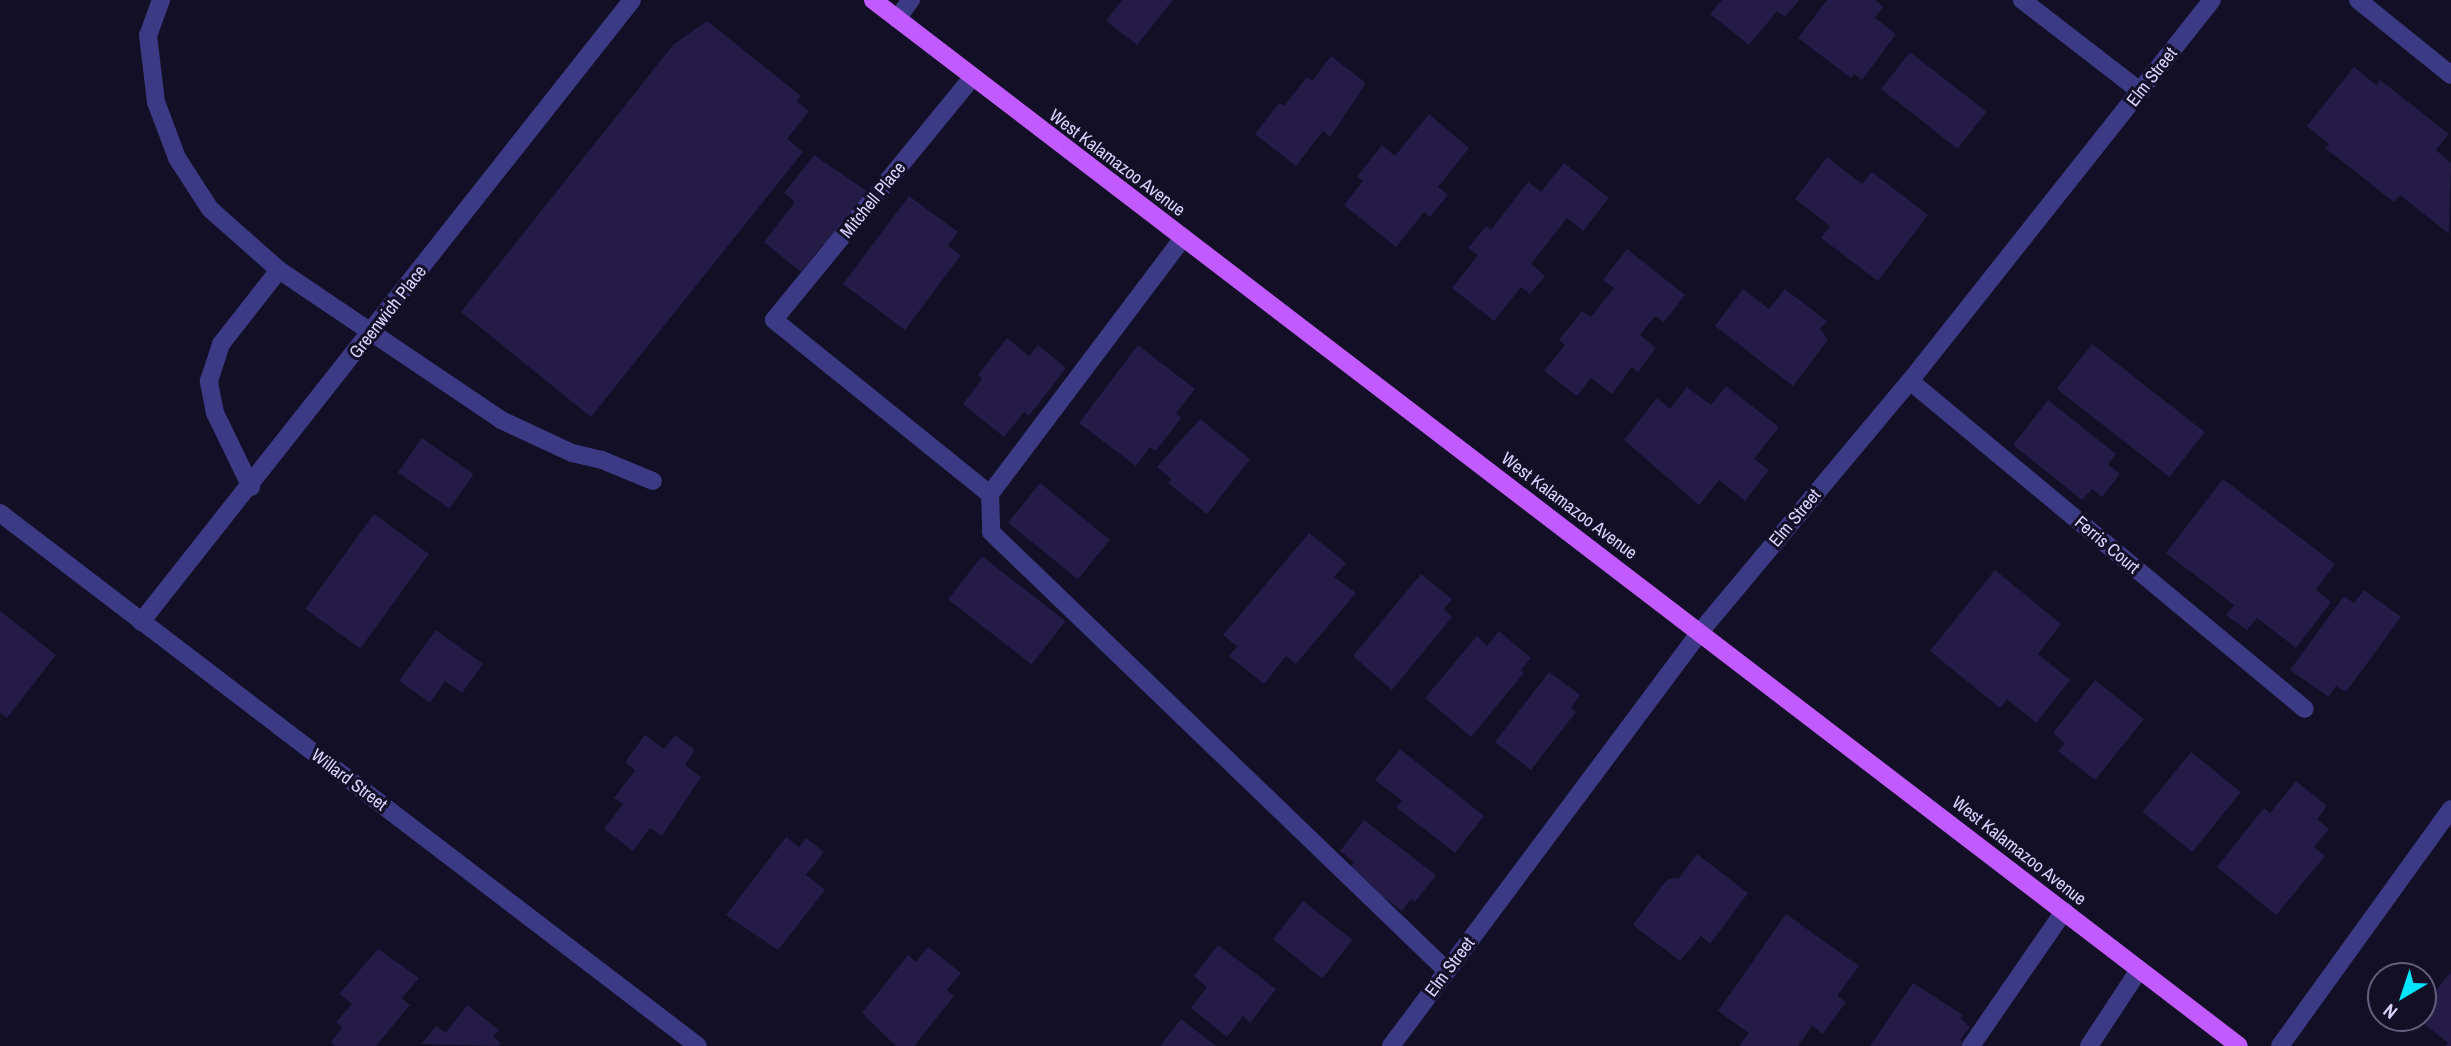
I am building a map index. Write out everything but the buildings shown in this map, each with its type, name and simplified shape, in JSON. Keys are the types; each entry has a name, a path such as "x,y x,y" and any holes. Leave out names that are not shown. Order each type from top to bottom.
{"main road":[{"name":"West Kalamazoo Avenue","path":"873,0 971,79 1700,632 2239,1046"}],"street":[{"path":"161,0 148,35 156,102 177,158 210,209 279,270 501,420 572,453 653,481"},
{"name":"Greenwich Place","path":"141,622 251,487 632,0"},
{"path":"897,19 911,0"},
{"path":"2022,0 2141,92"},
{"name":"Elm Street","path":"1391,1046 1700,632 1910,381 2212,0"},
{"path":"2358,0 2451,75"},
{"name":"Mitchell Place","path":"971,79 774,320 990,494"},
{"path":"1182,239 990,494 991,532 1447,971"},
{"path":"251,487 215,413 209,382 221,344 279,270"},
{"name":"Ferris Court","path":"1910,381 2305,709"},
{"name":"Willard Street","path":"0,513 698,1046"},
{"path":"2280,1046 2451,809"},
{"path":"1972,1046 2064,911"},
{"path":"2089,1046 2139,970"}]}
